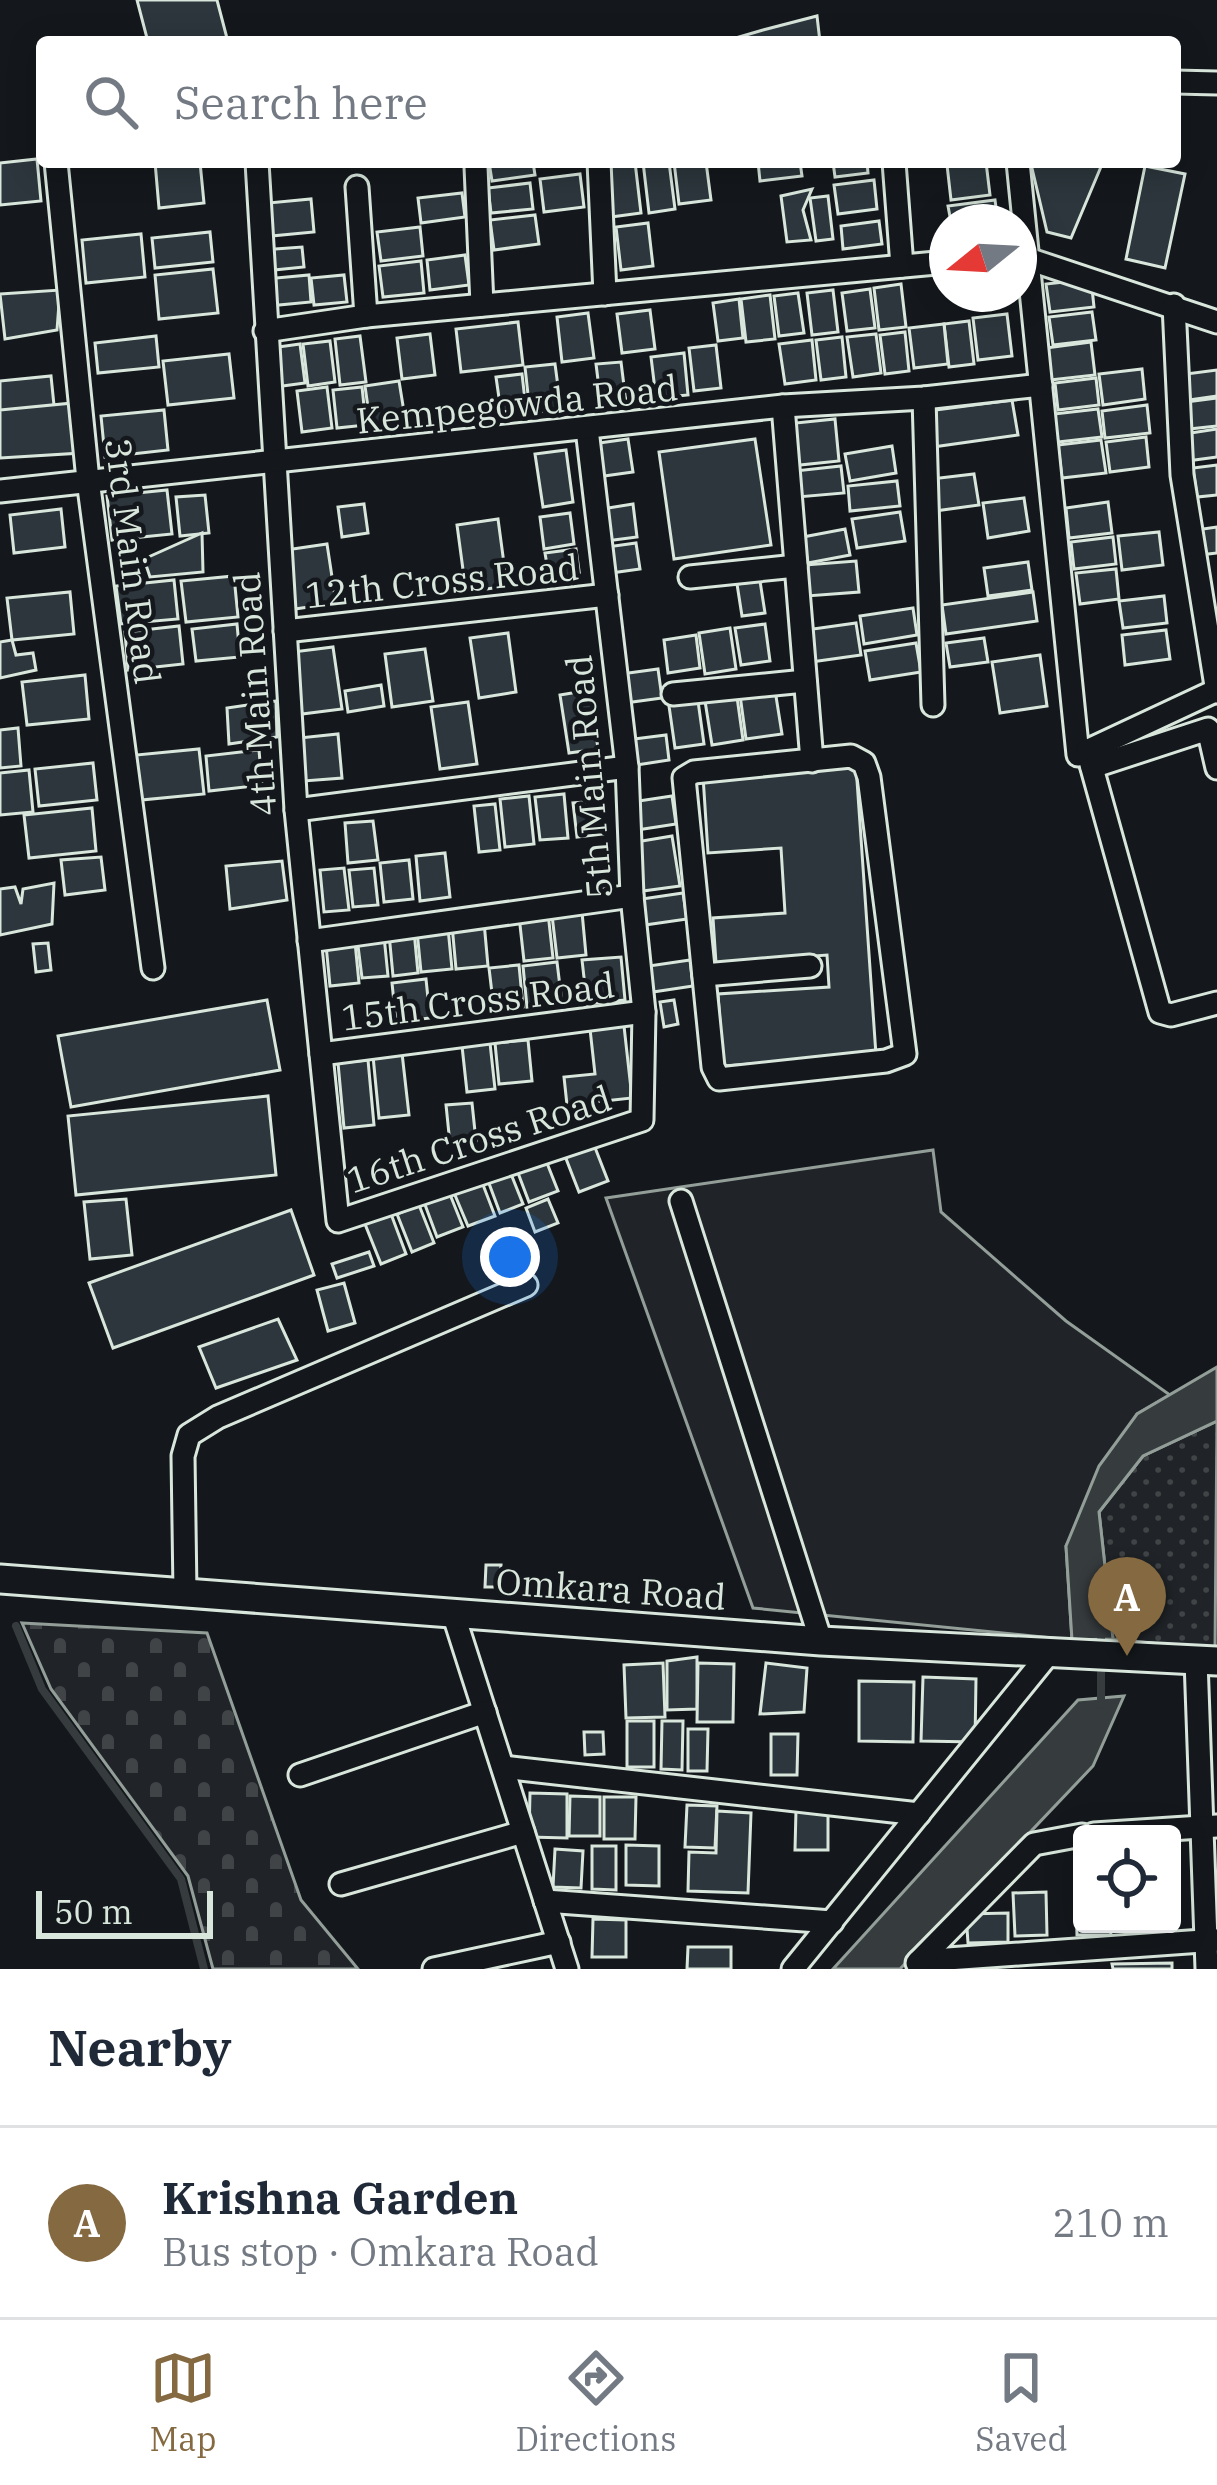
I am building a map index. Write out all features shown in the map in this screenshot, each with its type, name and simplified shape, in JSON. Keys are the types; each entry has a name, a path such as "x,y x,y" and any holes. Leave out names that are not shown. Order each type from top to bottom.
{"street":[{"path":"1181,82 1217,83"},
{"name":"3rd Main Road","path":"57,168 88,480 153,968"},
{"name":"4th Main Road","path":"257,168 296,810 338,1221"},
{"path":"476,168 482,305"},
{"path":"598,168 604,294"},
{"path":"894,168 902,266"},
{"path":"1018,168 1020,204"},
{"path":"357,187 366,316"},
{"path":"1037,261 1217,322"},
{"path":"265,331 366,316 929,264"},
{"path":"1090,759 1217,691 1182,475 1174,305"},
{"path":"1030,312 1078,755 1090,759 1208,730 1217,768"},
{"name":"Kempegowda Road","path":"0,491 783,406 1041,385"},
{"path":"924,398 934,705"},
{"path":"783,406 812,761"},
{"name":"5th Main Road","path":"587,429 627,767 632,896 644,1012 641,1120"},
{"path":"690,577 796,566"},
{"name":"12th Cross Road","path":"285,632 607,596"},
{"path":"673,694 806,681"},
{"path":"851,756 864,764 904,1054 886,1061 719,1079 713,1067 704,975 684,778 694,772 851,756"},
{"path":"1090,759 1160,1012 1171,1015 1217,1003"},
{"path":"296,810 627,767"},
{"path":"309,941 632,896"},
{"path":"704,975 810,966"},
{"name":"15th Cross Road","path":"321,1054 644,1012"},
{"name":"16th Cross Road","path":"338,1221 641,1120"},
{"path":"681,1201 821,1641"},
{"path":"185,1592 183,1456 189,1435 218,1417 526,1285"},
{"name":"Omkara Road","path":"0,1579 821,1641 1207,1660"},
{"path":"453,1613 567,1969"},
{"path":"794,1969 1059,1653"},
{"path":"1207,1660 1211,1940 1207,1969"},
{"path":"300,1774 485,1712"},
{"path":"502,1767 920,1814"},
{"path":"341,1884 523,1832"},
{"path":"915,1965 1034,1844 1073,1837"},
{"path":"545,1901 832,1922"},
{"path":"915,1965 1211,1940"},
{"path":"434,1969 559,1942"}],"green space":[{"path":"933,1150 941,1212 1066,1321 1170,1395 1137,1414 1066,1546 1072,1640 753,1608 606,1198"},
{"path":"1217,1421 1215,1650 1113,1639 1099,1512 1143,1456"},
{"path":"22,1623 207,1633 301,1900 358,1969 213,1969 188,1876 51,1689"}],"shaded area":[{"path":"1217,1367 1217,1421 1143,1456 1099,1512 1113,1639 1072,1640 1066,1546 1099,1466 1137,1414"},
{"path":"1124,1696 1093,1766 900,1969 833,1969 1078,1700"}],"building":[{"path":"137,0 217,0 226,36 146,36"},
{"path":"817,16 819,36 742,36"},
{"path":"36,159 41,201 0,205 0,163"},
{"path":"156,168 201,168 204,203 159,208"},
{"path":"490,168 534,168 535,175 492,181"},
{"path":"604,168 636,168 641,213 611,217"},
{"path":"644,168 670,168 675,209 649,213"},
{"path":"675,168 707,168 711,200 679,204"},
{"path":"759,168 801,168 802,176 760,181"},
{"path":"834,168 868,168 868,173 835,177"},
{"path":"947,168 987,168 990,195 951,200"},
{"path":"1032,168 1100,168 1071,238 1047,232"},
{"path":"1145,168 1185,174 1165,268 1126,259"},
{"path":"580,174 584,207 544,212 540,179"},
{"path":"874,180 877,209 838,214 834,185"},
{"path":"530,183 533,209 491,213 488,188"},
{"path":"812,189 803,210 811,240 787,242 781,196"},
{"path":"462,193 465,217 421,223 418,198"},
{"path":"828,196 833,239 816,241 810,198"},
{"path":"311,199 314,232 271,236 268,203"},
{"path":"535,215 539,244 494,250 490,220"},
{"path":"879,221 882,244 843,249 841,226"},
{"path":"648,223 653,266 621,270 616,227"},
{"path":"420,227 423,256 381,261 377,232"},
{"path":"210,232 213,262 155,268 152,238"},
{"path":"141,234 145,277 86,283 82,240"},
{"path":"302,247 304,267 264,271 262,250"},
{"path":"465,255 469,285 430,290 427,260"},
{"path":"421,261 424,293 383,297 379,266"},
{"path":"213,269 218,313 159,319 155,275"},
{"path":"309,275 311,302 268,306 265,279"},
{"path":"344,275 347,302 314,305 311,278"},
{"path":"1091,279 1094,307 1050,312 1046,284"},
{"path":"901,284 906,327 879,330 874,288"},
{"path":"870,289 875,328 847,331 842,293"},
{"path":"60,290 57,330 5,339 0,294"},
{"path":"833,290 838,332 812,335 807,293"},
{"path":"798,293 804,333 779,336 774,296"},
{"path":"770,295 775,339 746,342 741,299"},
{"path":"739,299 743,338 718,341 713,303"},
{"path":"650,310 655,349 622,353 617,314"},
{"path":"1092,312 1096,340 1053,345 1049,317"},
{"path":"588,313 594,358 562,362 557,317"},
{"path":"1007,314 1012,356 978,360 973,318"},
{"path":"969,321 974,364 949,367 944,324"},
{"path":"518,322 523,365 461,372 456,329"},
{"path":"944,324 948,364 914,368 909,328"},
{"path":"905,332 909,371 885,374 880,335"},
{"path":"430,334 435,375 402,379 397,338"},
{"path":"876,334 881,373 853,377 847,337"},
{"path":"156,336 159,367 98,373 95,343"},
{"path":"360,336 366,382 340,385 335,339"},
{"path":"842,337 846,377 821,380 816,340"},
{"path":"812,340 816,380 785,384 779,344"},
{"path":"330,341 335,382 308,386 303,344"},
{"path":"1091,342 1095,375 1050,380 1046,348"},
{"path":"300,344 305,383 275,387 271,348"},
{"path":"716,345 721,388 694,391 689,348"},
{"path":"684,353 688,395 656,398 651,357"},
{"path":"229,354 234,398 168,405 163,361"},
{"path":"621,362 626,402 601,404 596,364"},
{"path":"555,364 561,409 530,413 525,367"},
{"path":"1142,369 1145,399 1103,405 1099,374"},
{"path":"1217,370 1217,396 1189,400 1186,374"},
{"path":"522,374 526,409 501,412 496,377"},
{"path":"51,376 55,415 0,421 0,381"},
{"path":"1096,378 1099,405 1058,410 1055,383"},
{"path":"399,381 406,424 371,429 365,386"},
{"path":"327,387 332,428 302,432 297,391"},
{"path":"362,387 366,425 337,428 333,390"},
{"path":"1217,398 1217,426 1189,429 1186,402"},
{"path":"1012,400 1018,435 933,447 928,411"},
{"path":"73,403 81,453 0,458 0,410"},
{"path":"1147,405 1150,433 1105,438 1102,411"},
{"path":"1098,409 1102,437 1058,442 1054,414"},
{"path":"164,410 168,450 105,457 101,416"},
{"path":"835,419 839,461 790,466 786,424"},
{"path":"1217,429 1217,457 1187,461 1184,434"},
{"path":"1146,437 1149,467 1110,472 1106,442"},
{"path":"628,439 633,472 597,477 592,444"},
{"path":"755,439 771,545 674,559 659,452"},
{"path":"1101,440 1106,473 1062,478 1058,445"},
{"path":"892,446 896,473 850,481 845,454"},
{"path":"566,450 573,502 543,507 535,454"},
{"path":"1217,465 1217,495 1197,497 1193,468"},
{"path":"841,466 844,493 798,497 795,471"},
{"path":"974,474 979,505 935,511 931,479"},
{"path":"897,481 900,506 850,511 848,486"},
{"path":"167,490 172,534 112,540 107,496"},
{"path":"205,495 209,533 180,536 176,497"},
{"path":"1024,498 1029,531 988,538 983,503"},
{"path":"1108,502 1112,533 1069,538 1066,508"},
{"path":"364,504 368,533 342,537 338,507"},
{"path":"633,504 637,537 606,541 602,509"},
{"path":"61,509 65,547 14,553 10,515"},
{"path":"900,512 905,541 857,548 852,519"},
{"path":"570,513 574,544 544,549 540,517"},
{"path":"498,519 507,586 466,592 457,525"},
{"path":"1217,527 1217,553 1199,555 1196,530"},
{"path":"845,529 850,555 808,563 803,537"},
{"path":"1159,532 1163,565 1122,570 1118,536"},
{"path":"202,533 203,572 150,577 144,559"},
{"path":"1113,537 1116,564 1074,569 1071,542"},
{"path":"636,543 640,569 611,573 607,547"},
{"path":"327,544 336,603 288,610 279,551"},
{"path":"576,549 580,578 550,583 545,553"},
{"path":"856,561 859,592 807,596 805,565"},
{"path":"1028,562 1032,590 988,596 984,568"},
{"path":"1116,569 1119,599 1080,604 1076,573"},
{"path":"234,576 238,617 186,622 181,581"},
{"path":"174,580 178,619 121,624 116,586"},
{"path":"760,581 765,613 742,616 737,584"},
{"path":"70,592 74,634 12,640 7,598"},
{"path":"1033,592 1037,621 946,634 942,605"},
{"path":"1164,596 1167,623 1123,628 1119,601"},
{"path":"913,608 917,635 864,644 860,616"},
{"path":"856,623 861,655 811,662 806,630"},
{"path":"237,624 240,657 196,661 192,629"},
{"path":"765,624 770,661 741,665 735,628"},
{"path":"179,626 183,664 128,670 125,632"},
{"path":"730,628 736,669 705,674 699,633"},
{"path":"1166,630 1170,659 1125,665 1122,635"},
{"path":"508,633 516,692 479,698 470,638"},
{"path":"696,635 700,668 668,673 664,640"},
{"path":"984,638 988,662 950,667 946,643"},
{"path":"12,640 16,655 33,653 36,670 0,678 0,642"},
{"path":"916,643 921,672 870,680 865,651"},
{"path":"333,647 342,709 302,714 293,652"},
{"path":"425,649 433,701 392,707 385,654"},
{"path":"1040,655 1047,706 1000,713 992,662"},
{"path":"658,669 662,698 625,703 621,674"},
{"path":"85,675 89,719 27,725 22,682"},
{"path":"381,685 384,706 348,712 345,691"},
{"path":"590,690 598,749 569,753 560,695"},
{"path":"775,690 782,734 746,739 740,695"},
{"path":"737,697 743,740 712,745 705,701"},
{"path":"276,701 277,737 229,744 227,708"},
{"path":"698,701 704,744 675,748 669,706"},
{"path":"468,702 477,764 440,769 431,707"},
{"path":"18,728 21,766 0,768 0,730"},
{"path":"338,734 342,778 304,781 299,738"},
{"path":"666,735 669,760 630,766 626,740"},
{"path":"199,749 204,794 141,800 136,755"},
{"path":"259,750 262,785 209,791 206,756"},
{"path":"93,763 97,800 39,806 35,769"},
{"path":"856,766 876,1055 723,1066 718,994 829,987 827,955 716,963 713,918 785,913 781,848 708,853 703,776"},
{"path":"29,770 33,812 0,815 0,773"},
{"path":"564,794 568,838 540,840 535,797"},
{"path":"529,796 534,844 505,847 500,799"},
{"path":"672,796 676,824 637,830 632,802"},
{"path":"599,801 603,834 577,837 573,803"},
{"path":"495,804 500,850 479,852 474,806"},
{"path":"92,808 96,851 29,858 24,815"},
{"path":"373,821 378,860 348,863 345,823"},
{"path":"672,836 680,886 643,891 636,842"},
{"path":"445,853 450,897 420,901 416,856"},
{"path":"101,857 105,890 65,895 61,860"},
{"path":"409,860 413,899 384,902 380,863"},
{"path":"282,861 287,900 230,909 226,866"},
{"path":"344,868 349,910 324,912 320,870"},
{"path":"374,868 378,905 353,907 349,870"},
{"path":"54,883 52,924 0,935 0,889 15,887 21,904 23,889"},
{"path":"683,893 687,919 645,925 642,899"},
{"path":"582,912 586,955 557,958 552,915"},
{"path":"548,913 553,958 524,961 519,916"},
{"path":"484,922 488,966 456,969 452,925"},
{"path":"448,928 452,969 421,972 417,931"},
{"path":"414,931 418,973 393,976 389,934"},
{"path":"384,936 388,976 362,978 357,938"},
{"path":"355,942 359,983 330,986 326,945"},
{"path":"48,943 51,970 36,972 33,944"},
{"path":"621,957 625,1000 587,1004 582,960"},
{"path":"690,960 693,986 653,992 649,966"},
{"path":"557,962 562,1003 527,1007 523,966"},
{"path":"519,965 523,1007 494,1010 489,968"},
{"path":"426,979 430,1018 396,1022 392,983"},
{"path":"267,1000 280,1070 71,1107 58,1036"},
{"path":"674,1000 678,1024 664,1027 660,1002"},
{"path":"624,1026 632,1098 567,1105 564,1077 595,1074 590,1029"},
{"path":"528,1040 532,1081 499,1084 495,1043"},
{"path":"490,1043 495,1089 467,1092 462,1046"},
{"path":"402,1053 409,1115 379,1118 373,1056"},
{"path":"368,1060 374,1125 344,1128 338,1063"},
{"path":"268,1096 276,1175 76,1195 68,1116"},
{"path":"472,1103 476,1141 450,1144 446,1105"},
{"path":"594,1145 608,1181 579,1192 565,1156"},
{"path":"543,1153 558,1191 529,1202 515,1165"},
{"path":"509,1169 523,1204 500,1213 487,1178"},
{"path":"480,1177 495,1216 468,1226 452,1188"},
{"path":"449,1192 463,1227 437,1237 424,1202"},
{"path":"126,1199 132,1255 90,1259 84,1202"},
{"path":"548,1199 558,1223 535,1232 526,1208"},
{"path":"419,1205 434,1243 412,1252 397,1214"},
{"path":"291,1210 314,1275 113,1348 89,1283"},
{"path":"391,1214 406,1254 381,1264 365,1224"},
{"path":"369,1252 374,1266 337,1278 332,1264"},
{"path":"344,1283 355,1323 328,1331 317,1290"},
{"path":"278,1319 297,1360 216,1388 199,1347"},
{"path":"486,1565 501,1565 500,1587 485,1587"},
{"path":"697,1657 697,1709 667,1710 667,1661"},
{"path":"663,1663 665,1717 626,1718 624,1665"},
{"path":"698,1663 734,1664 733,1722 697,1722"},
{"path":"766,1663 807,1668 804,1712 760,1714"},
{"path":"923,1677 976,1679 975,1742 921,1741"},
{"path":"859,1681 914,1682 913,1742 859,1741"},
{"path":"627,1721 654,1721 654,1767 627,1767"},
{"path":"662,1721 683,1721 682,1770 661,1769"},
{"path":"688,1729 708,1729 707,1771 688,1771"},
{"path":"584,1732 603,1732 604,1754 585,1755"},
{"path":"771,1734 798,1734 797,1775 771,1775"},
{"path":"530,1793 567,1794 567,1838 529,1837"},
{"path":"570,1796 600,1797 600,1836 569,1836"},
{"path":"604,1797 636,1797 635,1839 604,1839"},
{"path":"687,1805 717,1806 715,1848 685,1847"},
{"path":"796,1810 828,1811 828,1850 795,1850"},
{"path":"717,1811 751,1813 748,1893 688,1891 689,1852 716,1853"},
{"path":"626,1845 659,1846 659,1886 626,1885"},
{"path":"592,1846 616,1846 616,1890 592,1889"},
{"path":"555,1849 583,1851 581,1888 553,1887"},
{"path":"1046,1892 1047,1935 1015,1936 1013,1893"},
{"path":"1008,1913 1008,1942 968,1943 966,1914"},
{"path":"593,1919 626,1920 626,1957 592,1957"},
{"path":"688,1947 731,1947 731,1969 687,1969"},
{"path":"1172,1963 1172,1969 1113,1969 1112,1964"}],"waterway":[{"path":"16,1626 42,1689 181,1879 204,1969"},
{"path":"1101,1630 1101,1705"}],"place":[{"name":"Krishna Garden","path":"1127,1656"}]}
